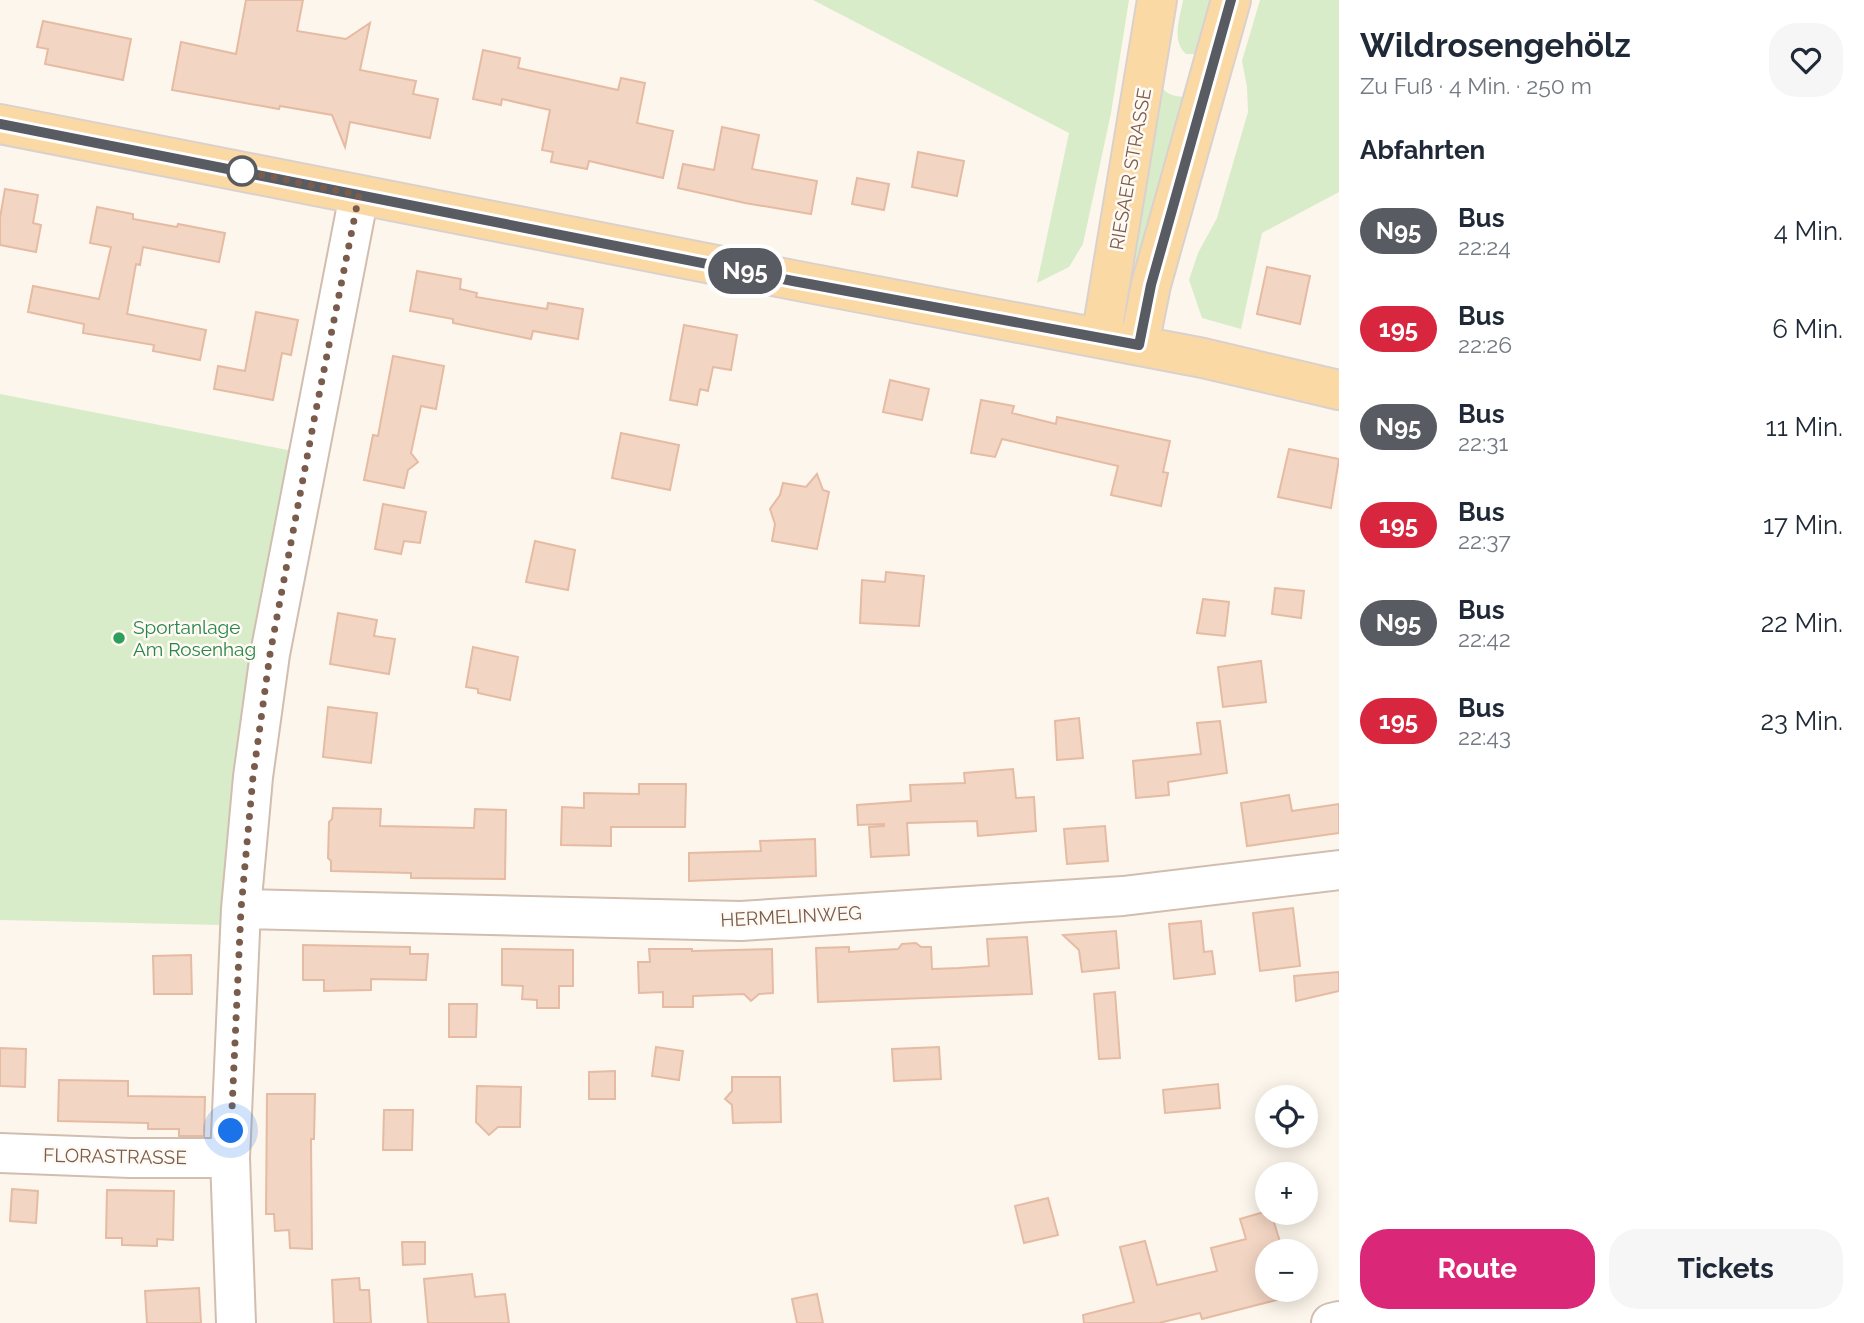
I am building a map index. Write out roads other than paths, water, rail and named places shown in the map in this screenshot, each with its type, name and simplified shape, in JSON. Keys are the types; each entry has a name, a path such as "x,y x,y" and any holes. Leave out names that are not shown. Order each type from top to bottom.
{"main road":[{"name":"RIESAER STRASSE","path":"1101,338 1157,0"},
{"path":"1139,345 1151,285 1231,0"},
{"path":"1151,44 1160,64 1168,73 1186,80 1203,72 1215,59"},
{"path":"0,124 793,281 1139,345 1339,390"}],"street":[{"path":"236,1323 230,1158 241,909 253,777 270,654 359,195"},
{"name":"HERMELINWEG","path":"241,909 741,920 1123,896 1339,870"},
{"name":"FLORASTRASSE","path":"0,1153 130,1158 230,1158"},
{"path":"1331,1323 1339,1321"}],"place":[{"name":"Sportanlage Am Rosenhag","path":"119,638"}]}
